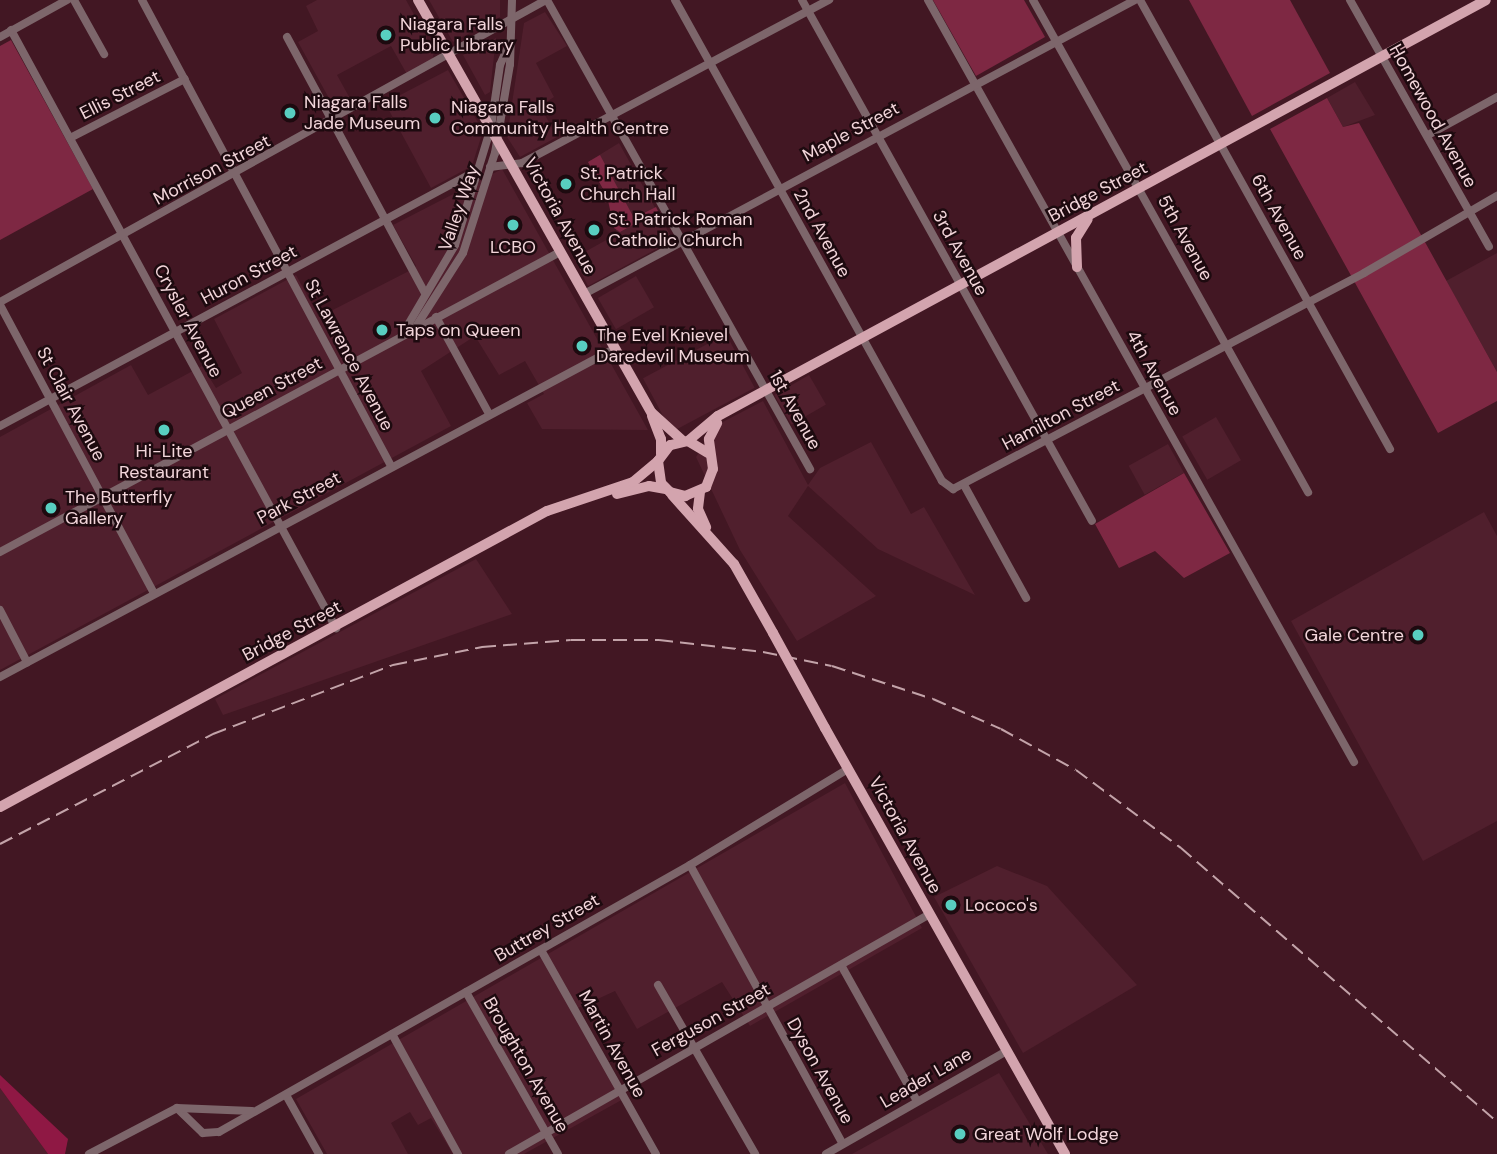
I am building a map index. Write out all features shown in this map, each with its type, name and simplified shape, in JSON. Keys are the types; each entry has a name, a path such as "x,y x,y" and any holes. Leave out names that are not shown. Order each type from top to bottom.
{"main road":[{"name":"Victoria Avenue","path":"418,0 652,413 686,441"},
{"name":"Bridge Street","path":"686,441 766,391 1486,0"},
{"path":"1077,267 1076,238 1092,215"},
{"name":"Victoria Avenue","path":"652,413 659,457"},
{"name":"Bridge Street","path":"708,453 710,432 726,414"},
{"path":"686,441 708,453 713,469 700,492 685,496 668,491 658,476 659,457 686,441"},
{"name":"Bridge Street","path":"0,807 336,628 547,511 640,479 659,457"},
{"name":"Bridge Street","path":"603,493 649,486 668,491"},
{"name":"Victoria Avenue","path":"668,491 734,564 1005,1052 1065,1154"},
{"name":"Victoria Avenue","path":"700,492 698,509 711,536"}],"street":[{"path":"0,37 67,0"},
{"path":"74,0 104,54"},
{"name":"St Lawrence Avenue","path":"142,0 391,466"},
{"name":"Valley Way","path":"415,328 463,253 498,141 512,0"},
{"name":"Morrison Street","path":"0,304 235,176 547,0"},
{"name":"1st Avenue","path":"547,0 810,469"},
{"name":"2nd Avenue","path":"675,0 942,481 953,489 964,485"},
{"name":"3rd Avenue","path":"802,0 1092,521"},
{"path":"490,167 513,167 829,0"},
{"name":"4th Avenue","path":"928,0 1354,762"},
{"name":"5th Avenue","path":"1033,0 1308,492"},
{"name":"Maple Street","path":"584,294 1056,41 1138,0"},
{"name":"6th Avenue","path":"1138,0 1390,449"},
{"name":"Homewood Avenue","path":"1350,0 1489,247"},
{"name":"Crysler Avenue","path":"12,30 336,628"},
{"path":"287,37 425,293"},
{"name":"Valley Way","path":"402,335 455,246 491,127 500,65 508,47"},
{"name":"Ellis Street","path":"70,138 185,79"},
{"path":"1428,135 1497,97"},
{"name":"Huron Street","path":"0,426 476,171"},
{"path":"1469,212 1497,197"},
{"name":"Hamilton Street","path":"964,485 1307,300 1364,274 1469,212"},
{"name":"Queen Street","path":"0,552 560,251"},
{"name":"St Clair Avenue","path":"0,304 153,592"},
{"path":"436,317 489,414"},
{"name":"Park Street","path":"0,677 153,592 614,349"},
{"path":"964,485 1026,598"},
{"path":"0,610 27,662"},
{"name":"Buttrey Street","path":"177,1108 209,1134 259,1110 690,865 848,769"},
{"name":"Dyson Avenue","path":"690,865 843,1144"},
{"name":"Ferguson Street","path":"509,1154 929,914"},
{"name":"Martin Avenue","path":"541,950 656,1154"},
{"path":"841,965 917,1101"},
{"path":"658,985 755,1154"},
{"name":"Broughton Avenue","path":"466,992 558,1154"},
{"path":"392,1034 458,1154"},
{"name":"Leader Lane","path":"827,1154 1005,1052"},
{"path":"286,1095 319,1154"},
{"path":"89,1154 177,1108 259,1110"}],"shaded area":[{"path":"317,0 406,0 434,51 432,62 408,76 391,46 337,75 352,102 336,111 298,42 318,31 306,6"},
{"path":"429,0 500,0 500,17 453,42"},
{"path":"933,0 1024,0 1045,37 976,76"},
{"path":"1189,0 1290,0 1330,73 1252,116"},
{"path":"545,12 567,46 536,63 554,97 540,106 557,137 520,157 507,137 524,23"},
{"path":"496,38 490,92 485,95 463,55"},
{"path":"11,40 93,189 0,240 0,46"},
{"path":"448,70 483,131 472,166 431,188 385,103"},
{"path":"1355,82 1375,115 1343,127 1327,98"},
{"path":"1327,98 1343,127 1359,123 1497,372 1497,401 1438,433 1270,129"},
{"path":"619,143 673,240 588,286 574,258 617,234 614,220 608,215 613,212 607,196 588,162"},
{"path":"600,155 634,218 656,207 658,211 620,232 614,228 607,196 588,162"},
{"path":"502,169 648,430 542,429 527,403 544,394 525,361 499,375 475,336 421,371 451,426 0,670 0,437 131,365 148,395 202,366 216,388 242,373 214,319 296,275 319,317 407,272 416,266 393,225"},
{"path":"1497,253 1497,372 1446,281"},
{"path":"636,276 654,307 616,329 598,298"},
{"path":"726,334 755,388 672,432 643,378"},
{"path":"809,375 826,404 791,424 774,395"},
{"path":"763,401 808,485 820,468 871,442 911,514 924,507 975,595 878,549 808,486 788,516 876,596 797,641 740,550 696,457 717,425"},
{"path":"1216,417 1241,460 1207,480 1182,436"},
{"path":"1168,444 1184,473 1145,495 1129,466"},
{"path":"1184,473 1230,553 1184,578 1155,551 1119,568 1095,524"},
{"path":"1484,512 1497,536 1497,821 1423,861 1291,621"},
{"path":"476,559 512,614 223,715 215,699"},
{"path":"845,783 922,928 750,1026 722,982 637,1029 615,991 578,1008 627,1097 524,1154 453,1154 431,1118 418,1125 410,1112 391,1123 408,1154 327,1154 296,1099"},
{"path":"997,866 1047,886 1137,985 1023,1053 934,897"},
{"name":"Great Wolf Lodge","path":"999,1073 1048,1154 852,1154"},
{"path":"0,1075 68,1139 65,1154 48,1154 0,1088"},
{"path":"0,1088 48,1154 0,1154"}],"railway":[{"path":"0,844 213,734 393,665 482,647 571,640 659,640 763,652 832,666 933,699 1001,729 1076,770 1181,848 1497,1122"}],"place":[{"name":"Niagara Falls Public Library","path":"386,35"},
{"name":"Niagara Falls Jade Museum","path":"290,113"},
{"name":"Niagara Falls Community Health Centre","path":"435,118"},
{"name":"St. Patrick Church Hall","path":"566,184"},
{"name":"LCBO","path":"513,225"},
{"name":"St. Patrick Roman Catholic Church","path":"594,230"},
{"name":"Taps on Queen","path":"382,330"},
{"name":"The Evel Knievel Daredevil Museum","path":"582,346"},
{"name":"Hi-Lite Restaurant","path":"164,430"},
{"name":"The Butterfly Gallery","path":"51,508"},
{"name":"Gale Centre","path":"1418,635"},
{"name":"Lococo's","path":"951,905"},
{"name":"Great Wolf Lodge","path":"960,1134"}]}
